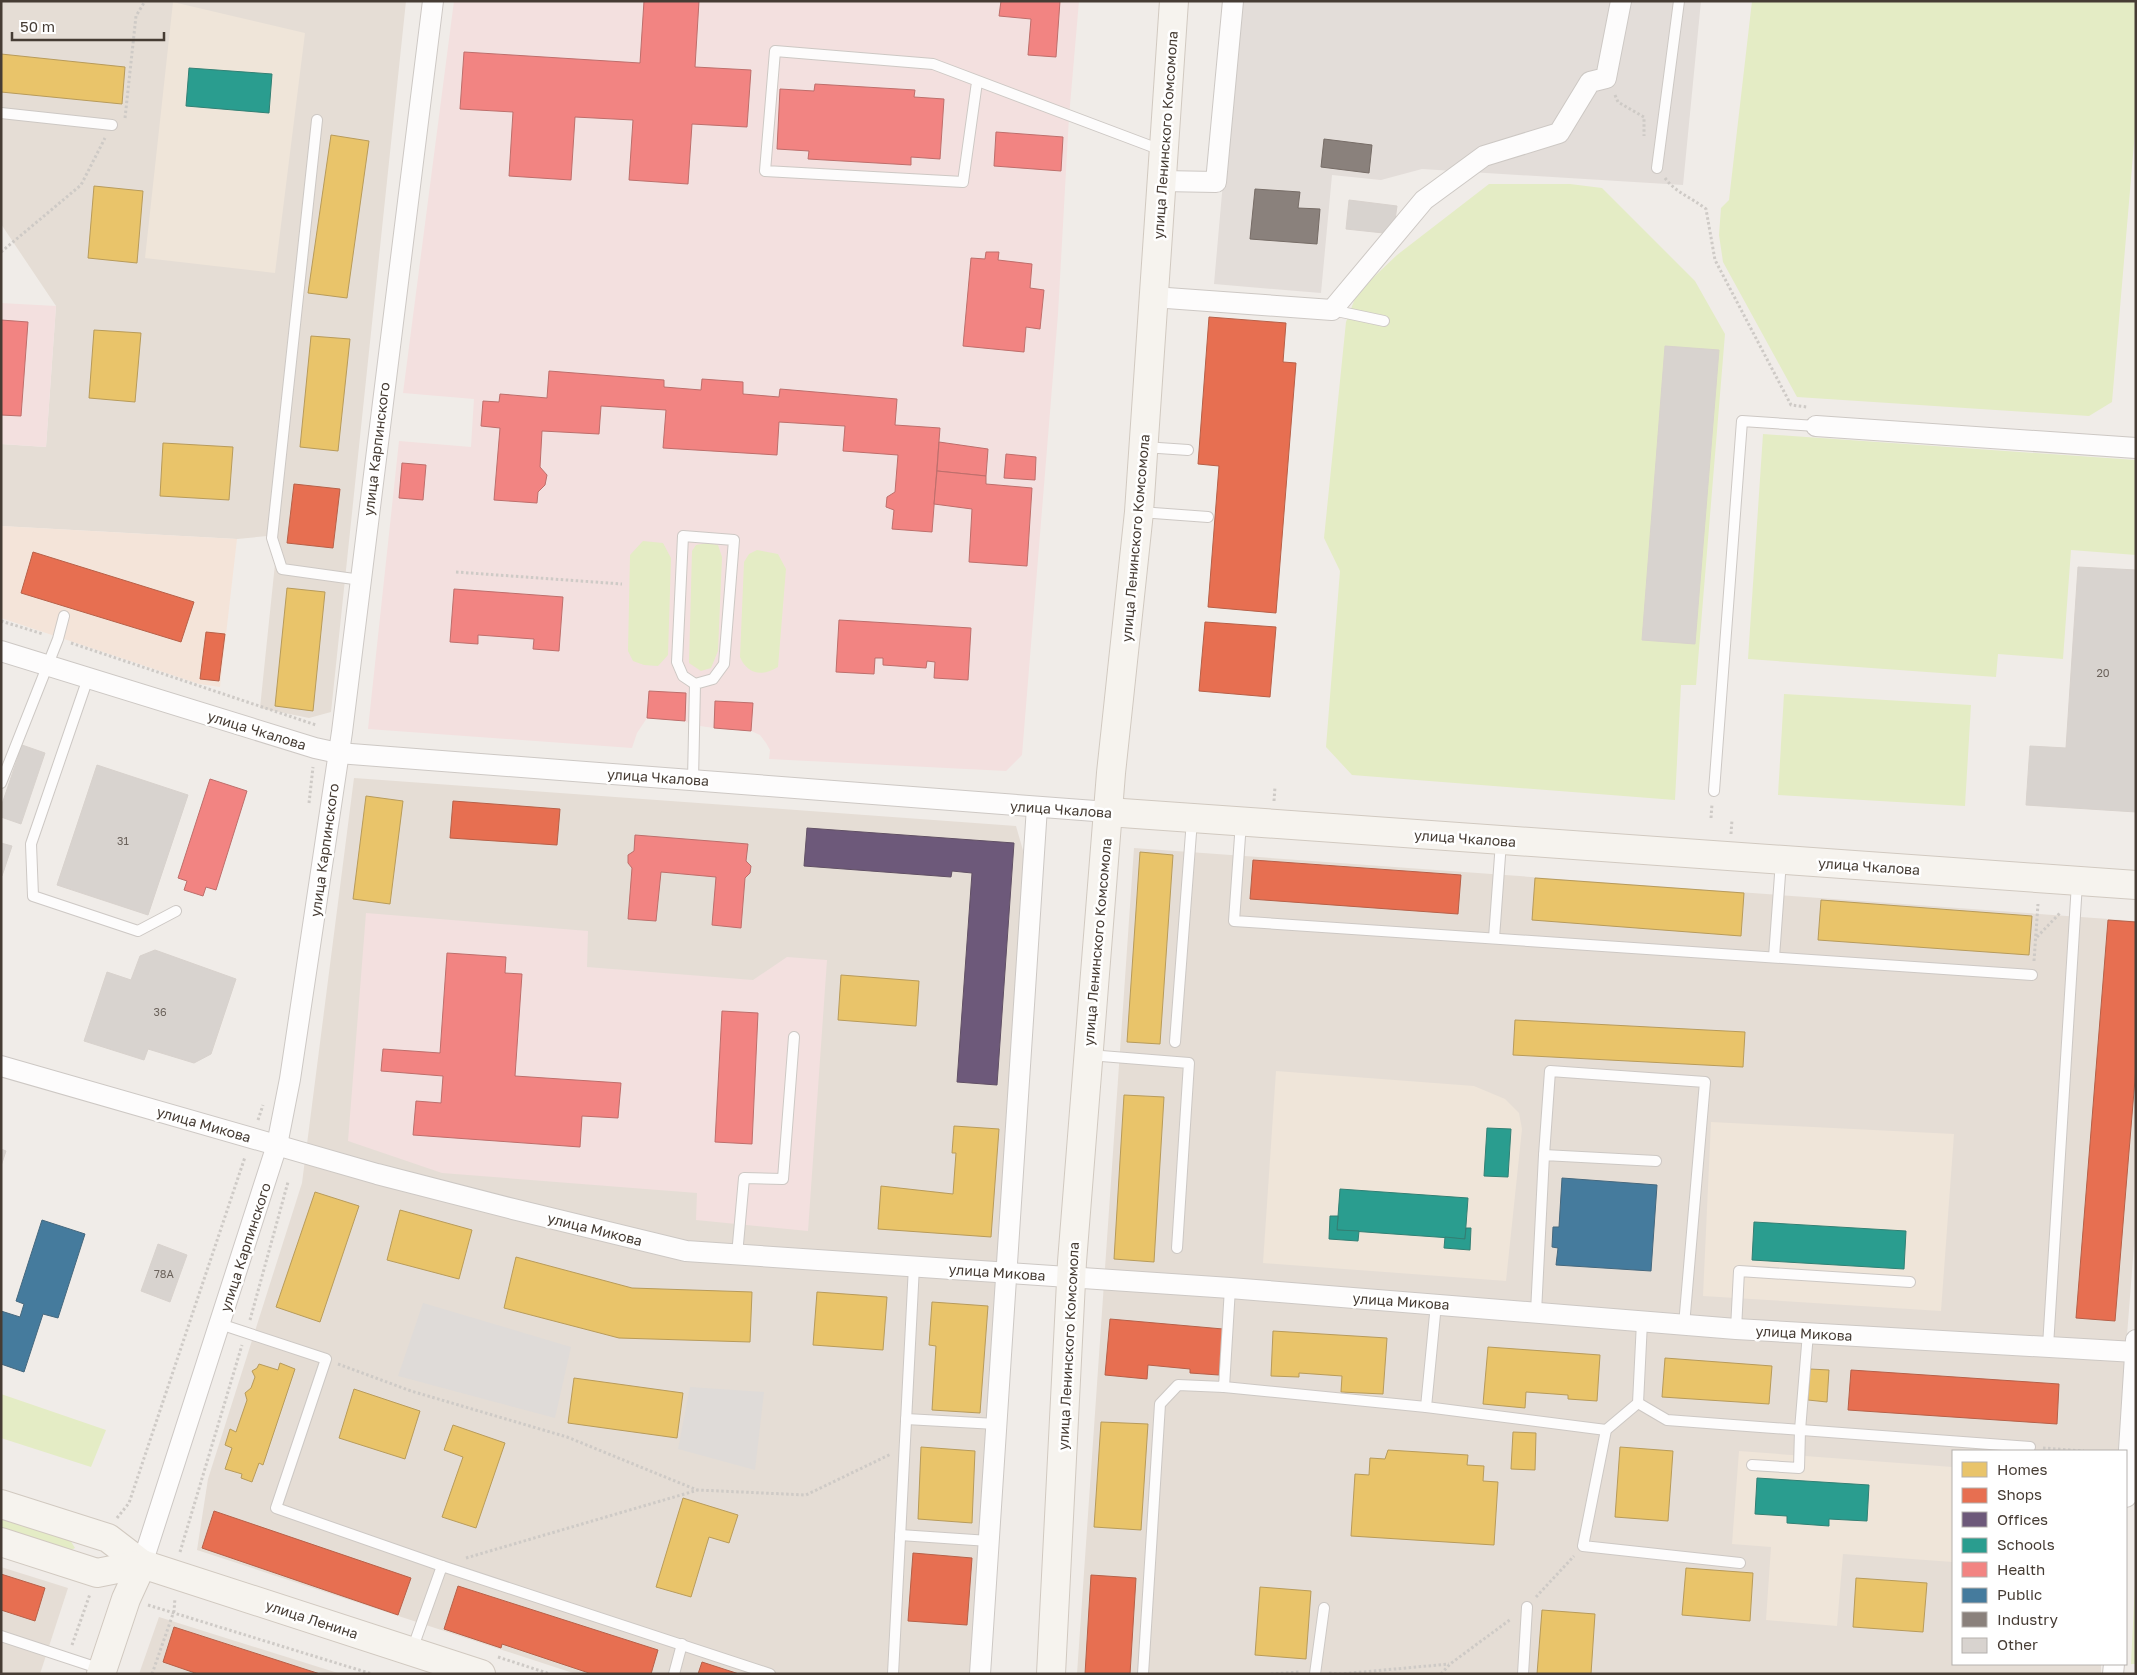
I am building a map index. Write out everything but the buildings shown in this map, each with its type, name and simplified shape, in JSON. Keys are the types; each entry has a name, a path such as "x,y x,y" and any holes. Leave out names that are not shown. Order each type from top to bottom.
{"main road":[{"name":"улица Ленинского Комсомола","path":"1051,1674 1072,1278 1088,1055 1108,812 1140,512 1174,1"},
{"name":"улица Чкалова","path":"1108,812 2136,885"},
{"name":"улица Ленина","path":"1,1504 108,1538 142,1564 481,1674"},
{"name":"улица Ленина","path":"1,1542 97,1573 142,1564"},
{"name":"улица Карпинского","path":"105,1672 126,1599 142,1564"}],"street":[{"name":"улица Карпинского","path":"142,1564 277,1145 290,1080 338,753 361,580 380,415 433,1"},
{"path":"1162,181 1216,182 1233,1"},
{"path":"1154,297 1332,310 1424,200 1484,156 1559,132 1590,82 1606,78 1621,1"},
{"path":"1816,426 2136,448"},
{"name":"улица Чкалова","path":"1,652 315,748 338,753 1108,812"},
{"path":"980,1674 1037,807"},
{"name":"улица Микова","path":"1,1066 297,1151 513,1210 686,1251 737,1256 1230,1288 1736,1329 2048,1346 2135,1346"},
{"path":"2127,1480 2135,1346"}],"lane":[{"path":"1658,168 1679,1"},
{"path":"977,82 963,182 765,171 775,51 933,64 1164,151"},
{"path":"1,113 112,125"},
{"path":"317,120 272,538 282,569 361,580"},
{"path":"1332,310 1384,321"},
{"path":"1714,791 1742,421 1816,426"},
{"path":"1144,448 1188,450"},
{"path":"1140,512 1208,517"},
{"path":"683,536 734,540 724,664 713,679 695,684 683,676 677,662 683,536"},
{"path":"1,783 58,638 64,616"},
{"path":"88,678 31,844 33,896 138,931 176,911"},
{"path":"693,780 695,684"},
{"path":"1175,1042 1192,819"},
{"path":"1241,822 1234,921 2032,975"},
{"path":"1494,938 1501,840"},
{"path":"1774,957 1781,860"},
{"path":"2048,1346 2077,880"},
{"path":"737,1256 744,1178 783,1179 794,1037"},
{"path":"1088,1055 1189,1063 1177,1248"},
{"path":"1536,1312 1550,1072 1704,1082 1684,1325"},
{"path":"1544,1155 1656,1161"},
{"path":"893,1674 914,1266"},
{"path":"1736,1329 1739,1271 1910,1282"},
{"path":"1224,1387 1230,1288"},
{"path":"1426,1407 1436,1304"},
{"path":"1642,1322 1638,1403 1606,1430 1583,1546 1740,1563"},
{"path":"220,1324 326,1359 276,1508 442,1566 770,1674"},
{"path":"1752,1465 1798,1468 1808,1333"},
{"path":"1143,1674 1160,1404 1178,1385 1224,1387 1426,1407 1606,1430"},
{"path":"1638,1403 1667,1420 2030,1447"},
{"path":"906,1419 996,1424"},
{"path":"900,1535 989,1541"},
{"path":"412,1651 442,1566"},
{"path":"1523,1674 1527,1607"},
{"path":"1315,1673 1324,1608"},
{"path":"1,1636 105,1672"},
{"path":"674,1674 682,1644"}],"path":[{"path":"1606,78 1618,102 1644,117 1645,150 1673,188 1706,209 1715,260 1791,405 1823,410 1836,428"},
{"path":"456,572 622,584"},
{"path":"1,621 58,638 318,726 309,806"},
{"path":"2032,975 2038,904"},
{"path":"2036,938 2065,907"},
{"path":"108,1538 115,1522 129,1503 264,1102"},
{"path":"152,1674 174,1612 180,1551 246,1333 297,1151"},
{"path":"326,1359 411,1391 567,1437 698,1490"},
{"path":"2030,1447 2070,1450"},
{"path":"442,1566 698,1490 806,1495 905,1448"},
{"path":"67,1658 97,1573"},
{"path":"126,1599 174,1612 372,1674"},
{"path":"1271,1674 1341,1674 1450,1664"}],"shaded area":[{"path":"1,1 406,1 331,712 309,718 260,708 278,535 237,539 1,526 1,444 46,447 56,306 1,224"},
{"path":"454,1 1079,1 1069,117 1058,314 1022,755 1006,771 769,759 770,750 766,743 760,735 751,731 693,725 684,721 647,718 637,733 632,748 368,729 399,441 471,447 474,399 403,393"},
{"path":"1239,1 1701,1 1683,185 1422,169 1381,180 1332,175 1321,293 1214,284"},
{"path":"173,2 305,33 275,273 145,258"},
{"path":"1,303 56,306 46,447 1,444"},
{"path":"1,526 237,539 220,687 199,684 1,618"},
{"path":"354,778 1016,826 1024,854 975,1674 576,1674 197,1550 208,1479 302,1183"},
{"path":"1134,848 2136,921 2136,1220 2118,1450 1952,1450 1952,1665 2101,1665 2101,1674 1077,1674"},
{"path":"366,913 588,931 587,967 753,980 787,957 827,960 808,1231 696,1220 697,1193 442,1173 348,1141"},
{"path":"1276,1071 1474,1086 1505,1099 1519,1113 1522,1129 1506,1281 1263,1263"},
{"path":"1711,1122 1954,1134 1941,1311 1703,1296"},
{"path":"423,1303 571,1347 555,1418 398,1376"},
{"path":"690,1387 764,1392 755,1470 678,1449"},
{"path":"1739,1451 1952,1467 1952,1562 1843,1554 1837,1626 1766,1620 1771,1547 1732,1544"},
{"path":"1,1567 68,1588 40,1674 1,1674"},
{"path":"159,1617 341,1674 139,1674"}],"green space":[{"path":"1752,1 2136,1 2136,120 2112,402 2089,416 1797,397 1723,262 1719,235 1721,208 1729,200"},
{"path":"1489,184 1570,184 1602,188 1695,281 1725,334 1696,685 1681,685 1675,800 1352,775 1326,747 1340,571 1324,538 1346,322 1357,293 1397,255"},
{"path":"1763,434 2136,460 2136,555 2071,550 2063,659 1998,654 1996,677 1748,659"},
{"path":"643,541 663,543 671,558 668,655 658,666 644,665 633,661 628,651 630,555"},
{"path":"707,543 718,545 722,557 718,651 711,668 701,671 689,663 692,551 696,545"},
{"path":"757,550 778,554 786,569 778,667 761,673 747,667 740,657 744,562 749,554"},
{"path":"1784,694 1971,705 1965,806 1778,795"},
{"path":"1,1394 106,1430 91,1467 1,1438"},
{"path":"1,1519 70,1540 75,1548 69,1551 1,1530"},
{"path":"2136,1563 2136,1664 2131,1664"}]}
